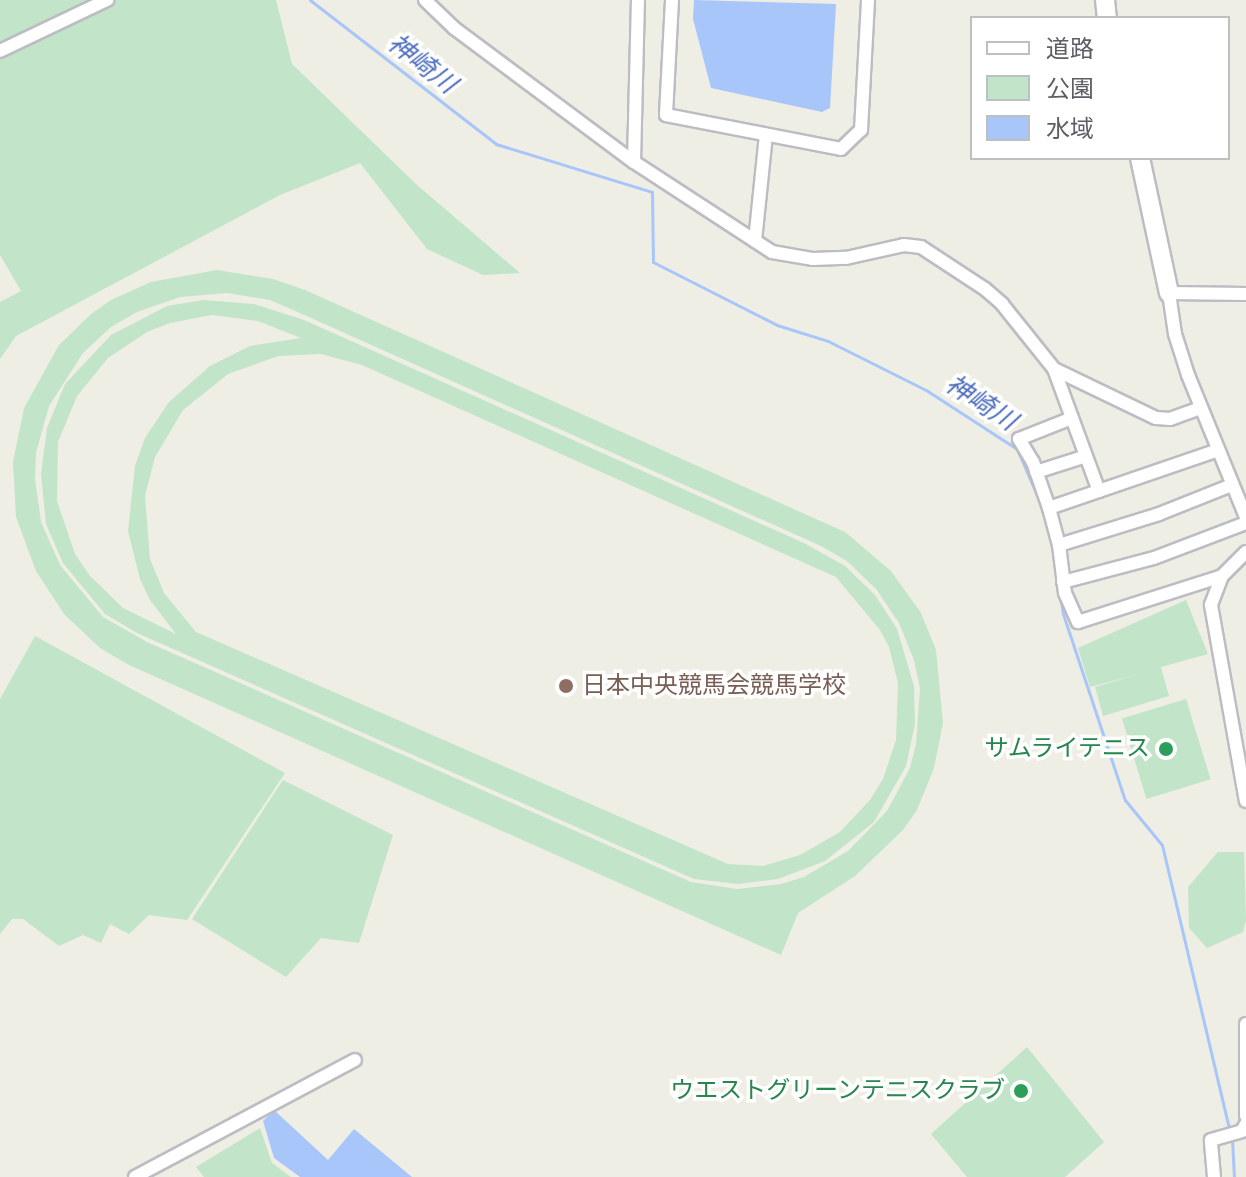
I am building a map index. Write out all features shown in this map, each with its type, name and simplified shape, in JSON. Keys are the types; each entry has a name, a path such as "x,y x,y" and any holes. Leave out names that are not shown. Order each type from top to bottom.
{"street":[{"path":"0,51 107,0"},
{"path":"425,0 454,28 634,162 772,252 813,259 846,258 904,245 921,247 985,289 1002,304 1054,369 1099,491"},
{"path":"634,162 638,0"},
{"path":"672,0 666,115 841,149 861,130 868,0"},
{"path":"755,241 766,135"},
{"path":"1063,582 1154,558 1246,520 1200,408 1175,334 1140,160"},
{"path":"1169,293 1246,294"},
{"path":"1054,369 1156,418 1170,419 1200,408"},
{"path":"1072,418 1019,439 1036,472 1049,508 1059,545 1063,582 1078,622 1222,576"},
{"path":"1049,508 1218,450"},
{"path":"1036,472 1086,456"},
{"path":"1059,545 1159,514 1232,485"},
{"path":"1246,552 1222,576 1211,605 1246,801"},
{"path":"1214,1177 1211,1140 1244,1126 1246,1024"},
{"path":"135,1177 355,1060"}],"green space":[{"path":"0,0 276,0 292,64 417,185 520,273 483,275 427,249 360,163 280,195 16,336 0,359 0,302 21,291 0,255"},
{"path":"217,270 273,279 305,290 845,532 891,571 921,613 936,650 943,723 934,768 917,810 903,830 855,876 798,913 781,955 129,665 100,648 64,614 36,571 16,517 13,462 24,408 59,345 91,314 111,300 151,282","holes":["227,293 270,300 821,546 847,561 876,589 899,623 914,660 920,688 916,744 910,768 887,811 848,851 804,877 781,884 737,889 691,882 147,642 103,617 60,565 41,522 35,479 36,453 49,406 83,353 111,327 137,312 180,297"]},
{"path":"203,300 254,304 304,320 804,543 845,566 875,595 897,629 914,686 915,724 906,766 874,822 825,861 778,879 738,884 694,879 137,633 105,614 63,563 46,524 41,474 47,428 65,384 111,335 167,306","holes":["212,315 258,321 301,338 250,346 210,366 169,402 145,438 135,466 128,531 140,579 150,600 176,634 123,608 90,576 75,554 57,501 58,442 77,396 108,358 147,332 170,323","321,354 362,365 836,577 880,630 889,647 898,683 896,740 883,779 870,800 840,832 800,855 763,866 728,864 196,632 164,593 150,559 145,496 155,457 183,410 228,374 278,356"]},
{"path":"1186,600 1208,654 1161,667 1169,696 1103,716 1095,687 1139,674 1090,687 1078,648"},
{"path":"35,636 285,773 187,920 149,915 129,934 110,924 101,943 83,935 59,946 23,919 12,919 0,934 0,699"},
{"name":"サムライテニス","path":"1186,699 1211,779 1146,799 1122,719"},
{"path":"283,780 393,835 359,943 321,938 286,977 192,919"},
{"path":"1218,852 1244,852 1246,920 1243,932 1207,948 1189,928 1188,887"},
{"name":"ウエストグリーンテニスクラブ","path":"1027,1047 1104,1142 1065,1177 967,1177 931,1134"},
{"path":"260,1128 272,1163 291,1177 204,1177 196,1167"}],"water":[{"path":"694,0 836,4 830,108 822,112 711,88 693,19"},
{"path":"274,1110 328,1160 354,1129 412,1177 300,1177 274,1158 263,1121"}],"waterway":[{"name":"神崎川","path":"310,0 496,144 652,192 653,262 777,325 828,341 926,390 1017,449 1043,509"},
{"name":"神崎川","path":"1060,595 1063,614 1125,800 1162,845 1230,1132"},
{"name":"神崎川","path":"1232,1139 1234,1177"}],"place":[{"name":"日本中央競馬会競馬学校","path":"566,686"},
{"name":"サムライテニス","path":"1166,749"},
{"name":"ウエストグリーンテニスクラブ","path":"1021,1091"}]}
